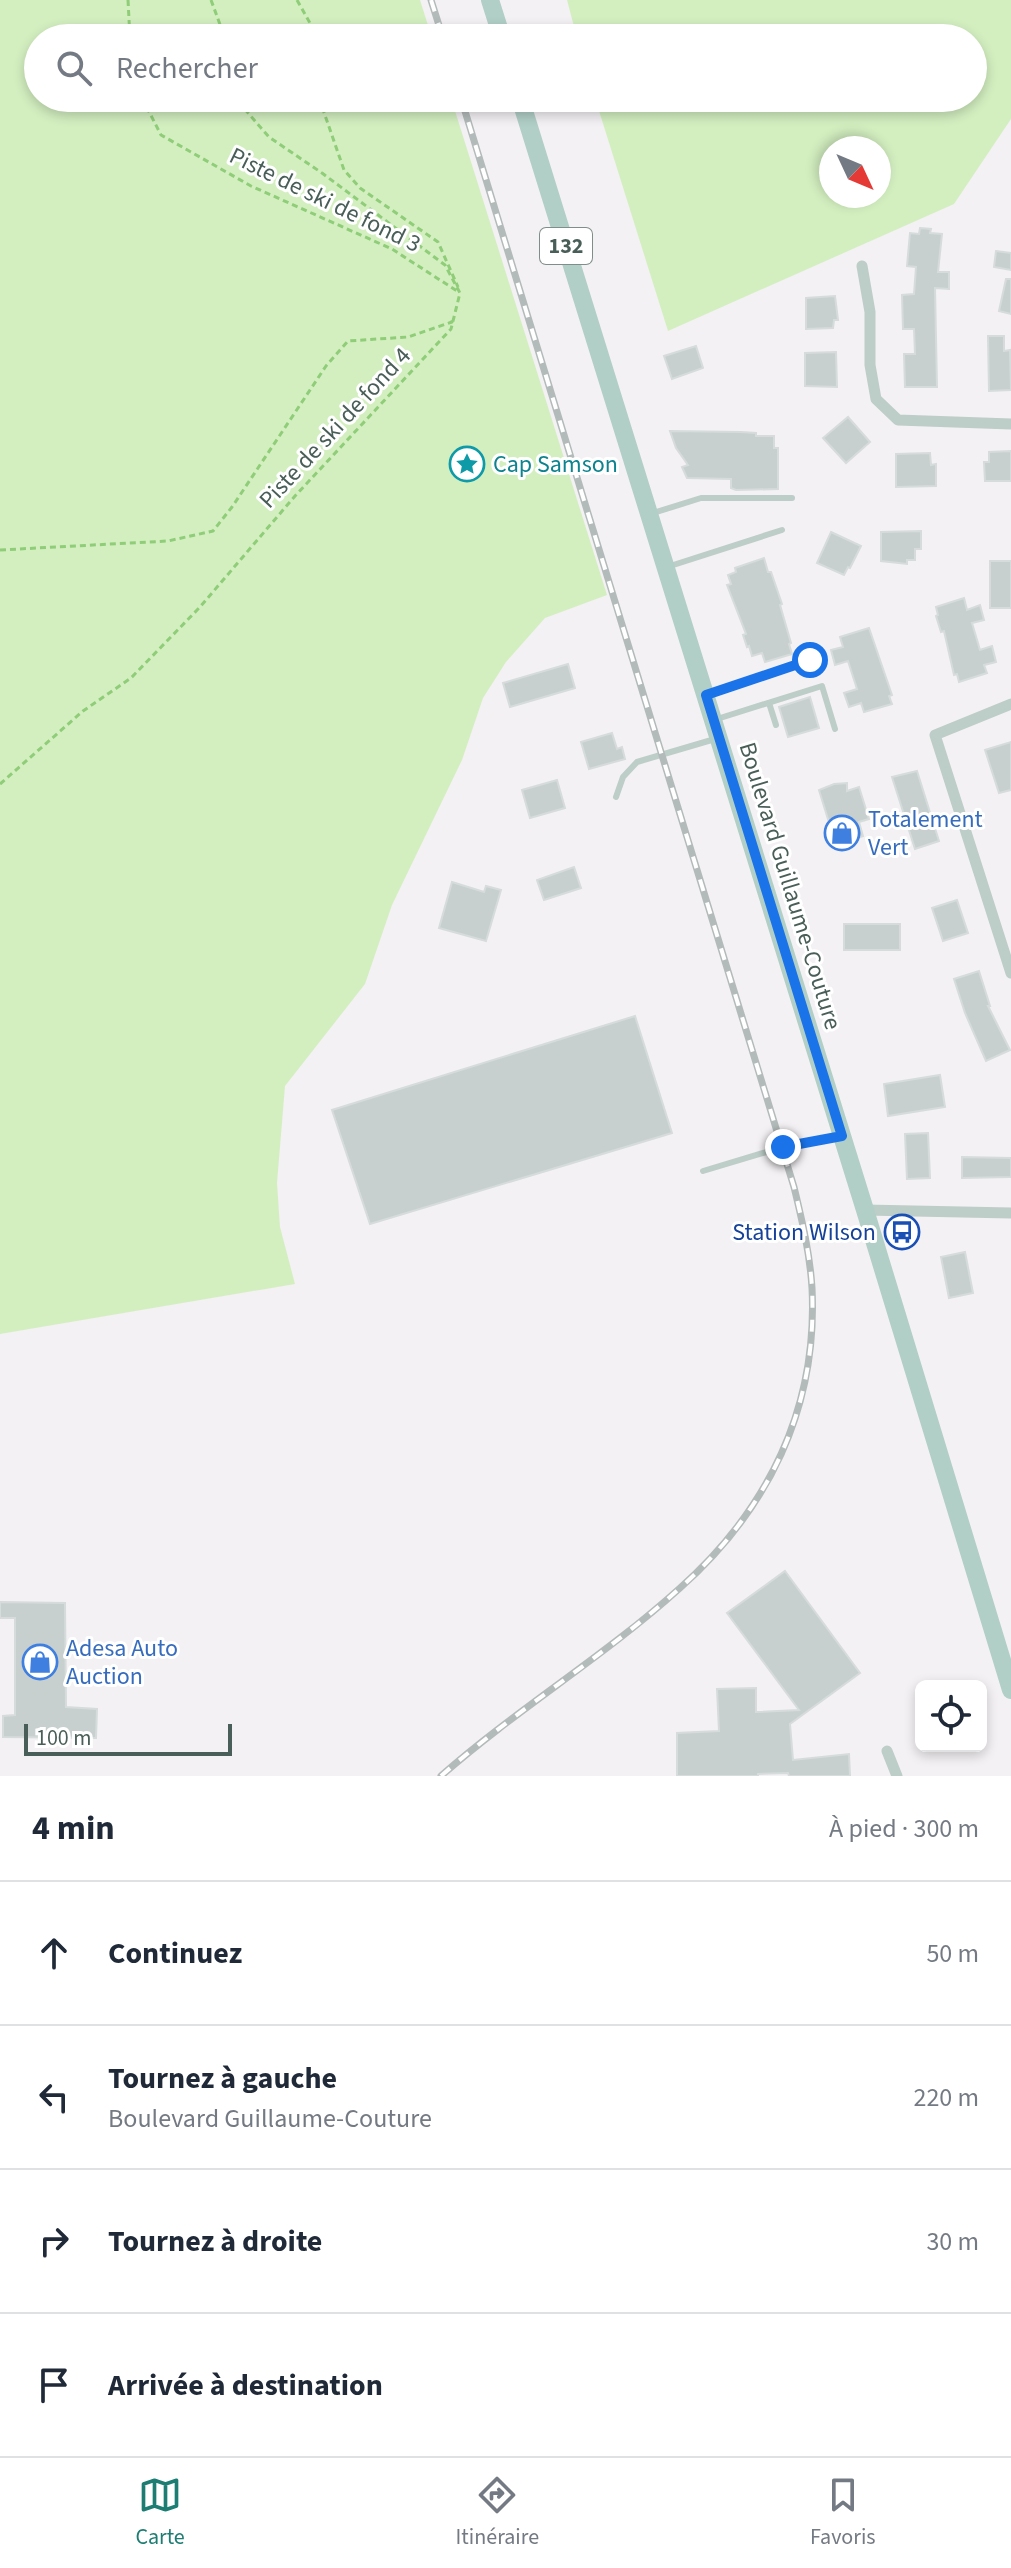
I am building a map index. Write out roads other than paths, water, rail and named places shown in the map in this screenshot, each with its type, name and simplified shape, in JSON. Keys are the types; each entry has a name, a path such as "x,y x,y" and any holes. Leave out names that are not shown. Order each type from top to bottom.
{"main road":[{"path":"490,0 498,24"},
{"name":"Boulevard Guillaume-Couture","path":"524,112 1011,1690"}],"street":[{"path":"862,266 870,312 870,365 876,399 898,420 1011,424"},
{"path":"1011,704 935,735 1011,973"},
{"path":"865,1210 1011,1213"},
{"path":"887,1751 897,1776"}],"lane":[{"path":"650,515 701,498 792,498"},
{"path":"666,567 782,530"},
{"path":"706,695 810,660"},
{"path":"616,797 623,777 637,762 769,703 822,686 835,729"},
{"path":"769,703 776,725"},
{"path":"703,1171 783,1147 842,1136"}],"railway":[{"path":"431,0 439,24"},
{"path":"441,1776 651,1613 711,1558 739,1525 781,1454 796,1415 812,1332 809,1263 794,1187 465,112"}],"place":[{"name":"Cap Samson","path":"467,464"},
{"name":"Totalement Vert","path":"842,833"},
{"name":"Station Wilson","path":"902,1232"},
{"name":"Adesa Auto Auction","path":"40,1662"}]}
